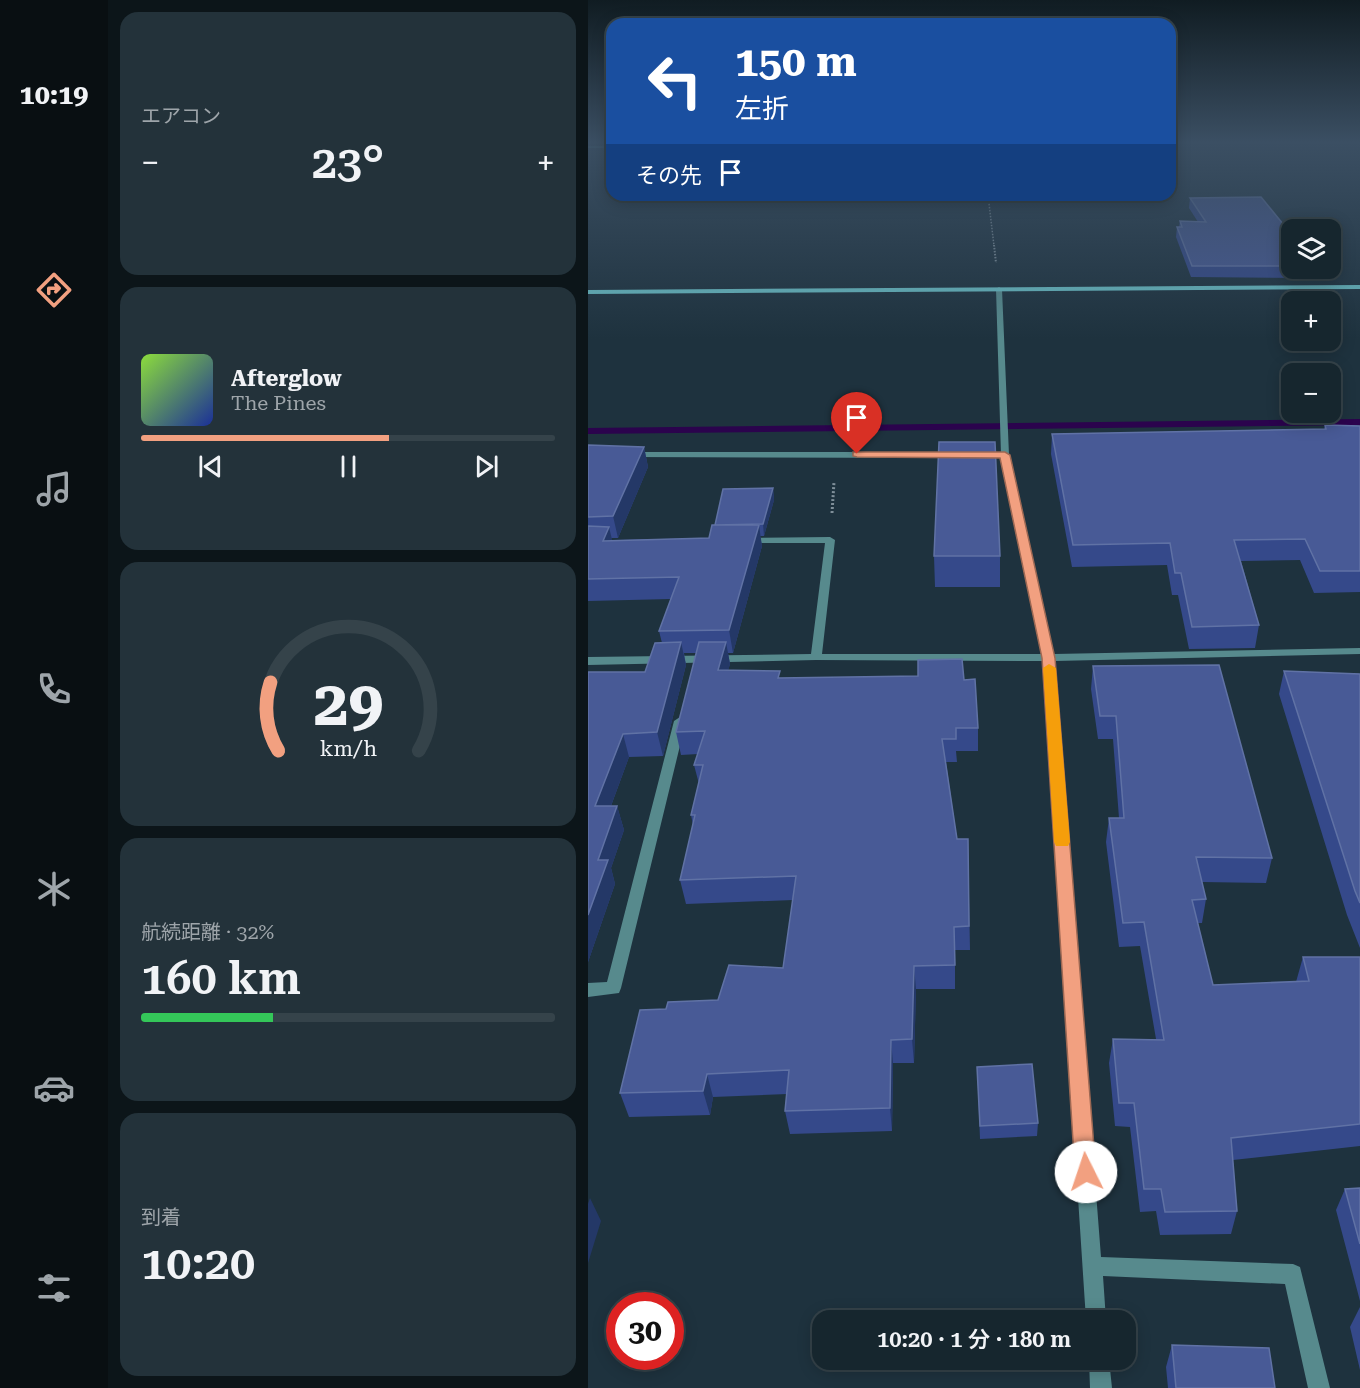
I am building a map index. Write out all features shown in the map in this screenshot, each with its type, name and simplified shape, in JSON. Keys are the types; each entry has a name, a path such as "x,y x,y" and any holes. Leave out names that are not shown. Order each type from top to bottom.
{"street":[{"path":"588,292 1360,287"},
{"path":"999,290 999,455 1049,658 1095,1310"},
{"path":"623,456 960,455"},
{"path":"738,541 830,540 816,657"},
{"path":"588,661 695,664 816,657 1049,658 1360,651"},
{"path":"588,990 613,988 685,704"},
{"path":"1092,1266 1293,1274 1319,1388"},
{"path":"1100,1370 1101,1388"}],"path":[{"path":"990,209 999,290"},
{"path":"830,540 836,454"}],"building":[{"path":"1197,209 1271,209 1281,222 1281,266 1192,266 1177,227 1182,227 1180,221 1206,222"},
{"path":"1325,425 1360,426 1360,571 1320,571 1305,539 1234,540 1259,625 1192,627 1181,573 1175,573 1170,543 1073,545 1052,434 1326,429"},
{"path":"939,442 995,442 1000,556 934,556"},
{"path":"588,445 644,447 613,516 588,517"},
{"path":"773,488 763,524 715,525 723,489"},
{"path":"712,525 759,525 729,630 659,631 679,577 588,579 588,526 609,527 603,541 709,538"},
{"path":"681,642 657,732 623,734 595,806 617,806 598,860 608,860 588,915 588,672 645,672 655,643"},
{"path":"699,642 726,642 718,670 780,671 778,678 918,676 918,660 962,659 964,680 975,679 978,728 956,728 956,739 942,739 957,839 968,839 969,926 954,927 955,965 914,966 912,1039 891,1040 890,1108 785,1111 789,1070 707,1074 703,1091 620,1093 640,1010 666,1009 668,1002 718,1000 729,965 783,968 796,876 680,880 695,815 691,815 703,765 694,765 705,731 676,732"},
{"path":"1219,665 1272,858 1196,857 1206,899 1192,900 1213,985 1309,981 1303,957 1360,957 1360,1124 1231,1138 1237,1211 1165,1212 1161,1189 1144,1189 1134,1103 1119,1103 1113,1039 1164,1040 1144,922 1123,923 1109,818 1124,818 1116,716 1100,716 1093,666"},
{"path":"1284,671 1360,674 1360,903 1355,891"},
{"path":"1032,1064 1038,1123 980,1126 977,1067"},
{"path":"1360,1188 1360,1244 1345,1189"},
{"path":"1172,1345 1269,1348 1275,1388 1176,1388"}],"waterway":[{"path":"588,431 1360,422"}],"slow traffic":[{"path":"1049,668 1062,842"}],"route":[{"path":"857,454 1005,455 1049,658 1086,1172"}]}
